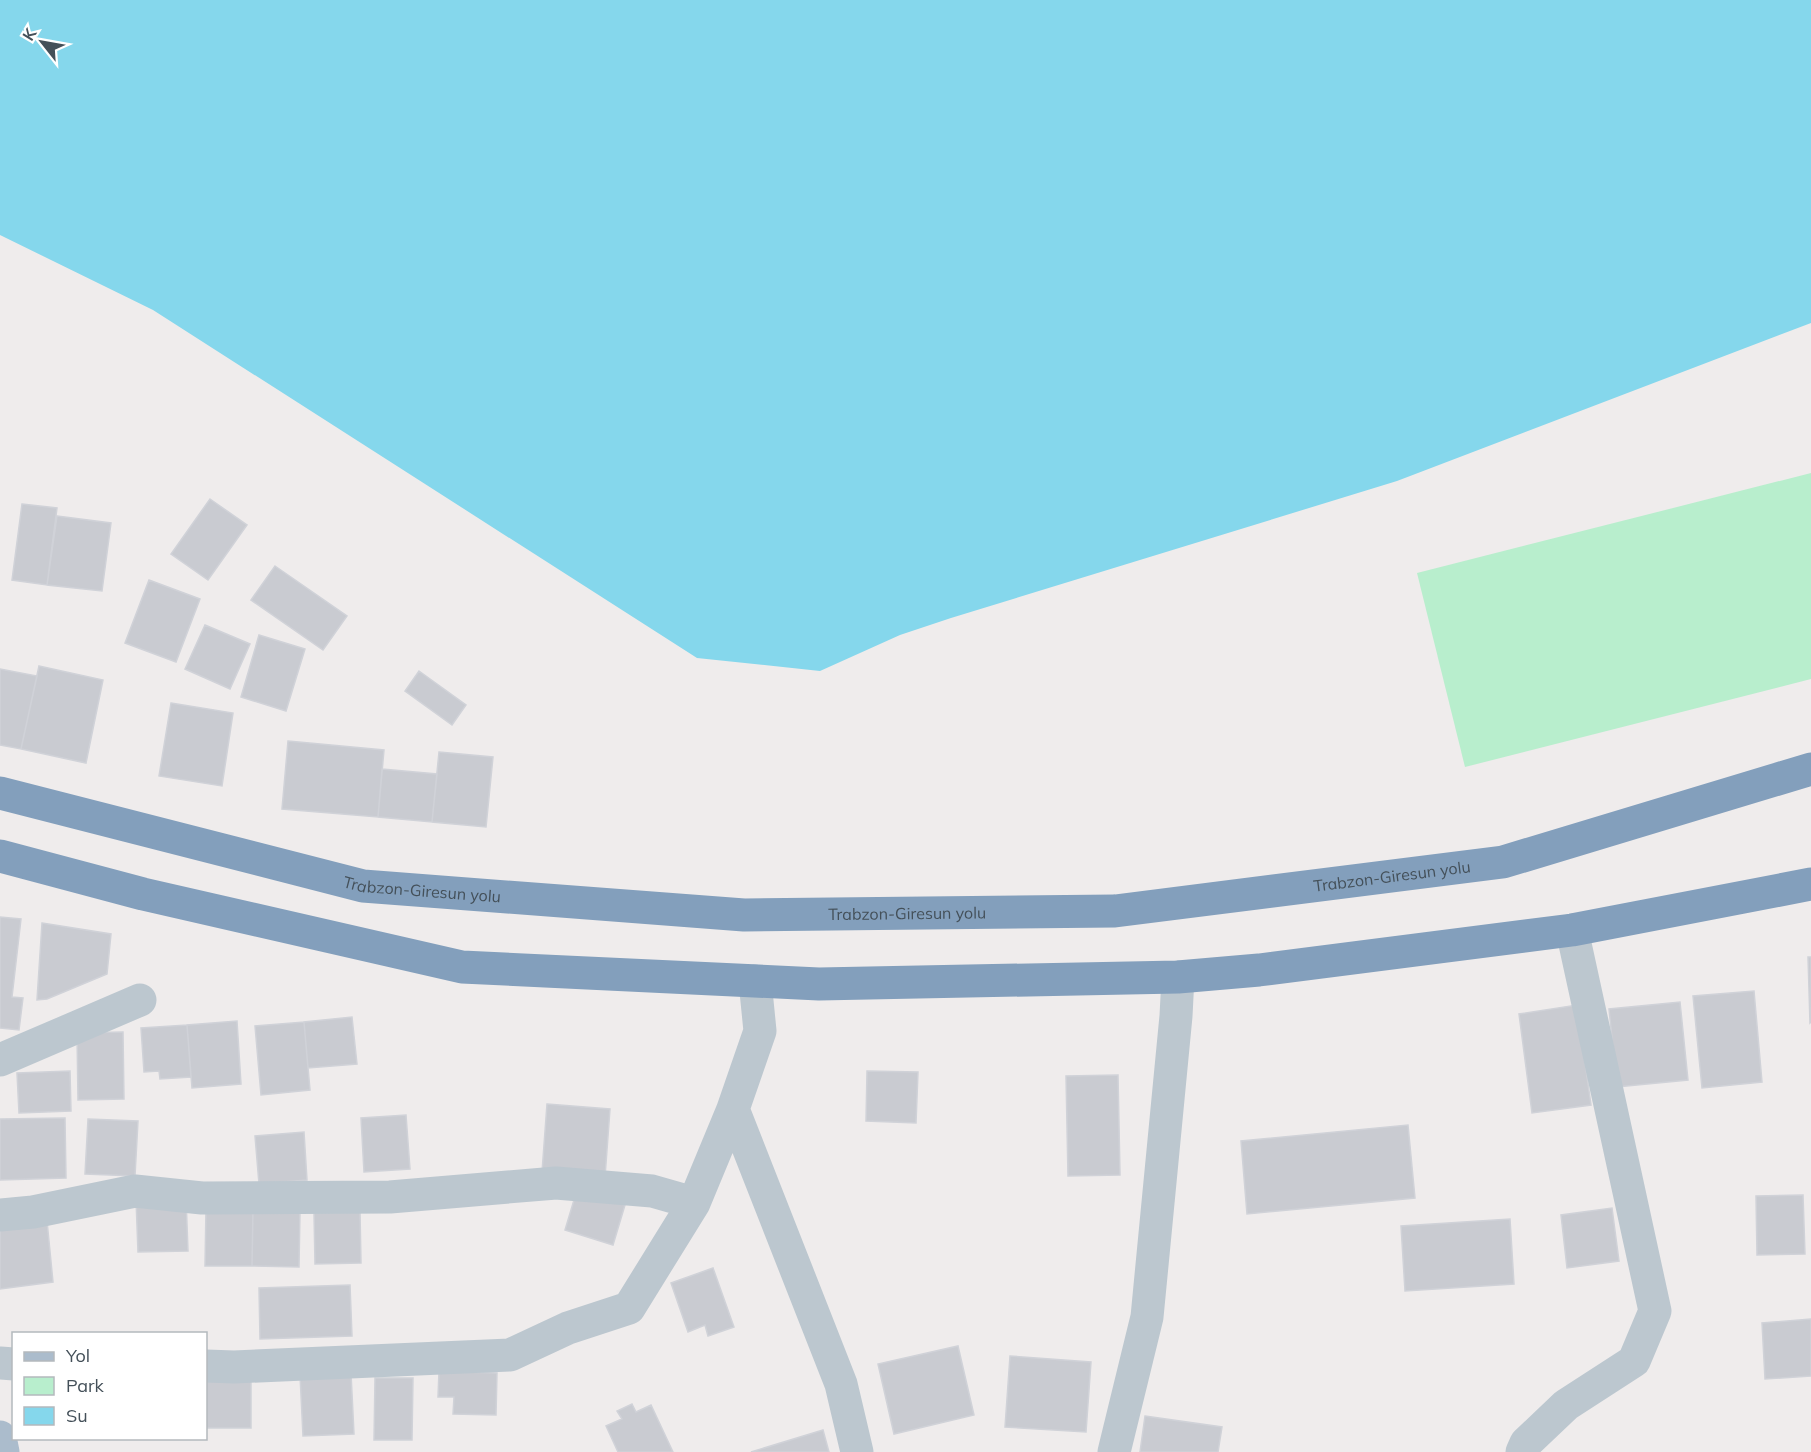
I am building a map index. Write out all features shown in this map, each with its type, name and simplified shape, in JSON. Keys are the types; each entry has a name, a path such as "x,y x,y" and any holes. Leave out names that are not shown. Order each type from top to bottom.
{"highway":[{"name":"Trabzon-Giresun yolu","path":"0,793 363,886 744,915 1115,911 1503,862 1811,770"},
{"path":"0,856 143,894 462,967 819,984 1178,977 1270,969 1572,930 1811,884"}],"main road":[{"path":"0,1437 3,1452"}],"street":[{"path":"1522,1452 1526,1443 1566,1405 1634,1361 1655,1311 1572,930"},
{"path":"1114,1452 1147,1317 1178,977"},
{"path":"207,1366 234,1367 510,1355 568,1328 629,1308 694,1203 733,1108 760,1031 755,981"},
{"path":"0,1060 140,1000"},
{"path":"733,1108 841,1384 857,1452"},
{"path":"0,1215 33,1212 135,1191 202,1198 390,1197 556,1183 652,1191 694,1203"}],"green space":[{"path":"1811,473 1811,679 1465,767 1417,573"}],"water":[{"path":"0,0 1811,0 1811,323 1397,481 951,618 900,635 820,671 697,658 153,310 0,235"}],"building":[{"path":"210,499 247,525 208,580 171,554"},
{"path":"22,504 57,508 47,585 12,580"},
{"path":"57,516 111,523 102,591 47,585"},
{"path":"275,566 347,616 323,650 251,600"},
{"path":"149,580 200,599 176,662 125,643"},
{"path":"205,625 250,644 230,689 185,669"},
{"path":"259,635 305,649 286,711 241,697"},
{"path":"39,666 103,680 86,763 21,749"},
{"path":"0,669 37,676 21,749 0,745"},
{"path":"419,671 466,705 452,725 405,691"},
{"path":"171,703 233,713 222,786 159,776"},
{"path":"288,741 384,750 378,817 282,809"},
{"path":"439,752 493,757 486,827 432,822"},
{"path":"382,769 437,774 432,822 378,817"},
{"path":"0,917 21,919 12,997 23,998 19,1030 0,1028"},
{"path":"42,923 111,934 107,974 47,999 37,1000"},
{"path":"1808,957 1811,957 1810,1023"},
{"path":"1754,991 1762,1082 1702,1088 1693,996"},
{"path":"1680,1002 1688,1080 1617,1087 1609,1009"},
{"path":"1577,1005 1591,1105 1532,1113 1519,1014"},
{"path":"352,1017 357,1064 308,1068 304,1022"},
{"path":"237,1021 241,1084 192,1088 187,1025"},
{"path":"304,1022 310,1090 261,1095 255,1026"},
{"path":"187,1025 191,1077 160,1079 159,1071 144,1072 141,1028"},
{"path":"123,1032 124,1099 78,1100 77,1033"},
{"path":"70,1071 71,1111 19,1113 17,1073"},
{"path":"867,1071 918,1072 916,1123 866,1121"},
{"path":"1118,1075 1120,1175 1068,1176 1066,1076"},
{"path":"547,1104 610,1109 605,1177 542,1172"},
{"path":"406,1115 410,1169 364,1172 361,1118"},
{"path":"65,1118 66,1178 0,1180 0,1119"},
{"path":"88,1119 138,1121 135,1176 85,1174"},
{"path":"1408,1125 1415,1198 1247,1214 1241,1141"},
{"path":"304,1132 307,1180 259,1184 255,1136"},
{"path":"577,1190 625,1205 613,1245 565,1230"},
{"path":"1803,1195 1805,1254 1757,1255 1756,1196"},
{"path":"186,1198 188,1251 138,1252 136,1199"},
{"path":"206,1208 253,1209 252,1266 205,1266"},
{"path":"1612,1208 1619,1261 1567,1268 1561,1215"},
{"path":"253,1209 300,1210 299,1267 252,1266"},
{"path":"360,1212 361,1263 315,1264 314,1213"},
{"path":"1510,1219 1514,1284 1405,1291 1401,1226"},
{"path":"47,1221 53,1282 0,1289 0,1227"},
{"path":"713,1268 734,1327 708,1336 705,1325 688,1332 671,1283"},
{"path":"350,1285 352,1336 260,1339 259,1288"},
{"path":"1811,1319 1811,1376 1765,1379 1762,1323"},
{"path":"958,1346 974,1415 894,1434 878,1364"},
{"path":"1010,1356 1091,1362 1086,1432 1005,1427"},
{"path":"439,1371 497,1373 496,1415 453,1414 454,1397 438,1397"},
{"path":"351,1373 354,1434 303,1436 300,1375"},
{"path":"207,1378 251,1378 251,1428 207,1428"},
{"path":"375,1378 413,1378 412,1440 374,1440"},
{"path":"632,1404 636,1412 651,1405 673,1452 618,1452 606,1426 622,1419 617,1411"},
{"path":"1145,1416 1222,1427 1218,1452 1140,1452"},
{"path":"823,1430 829,1452 751,1452"}]}
